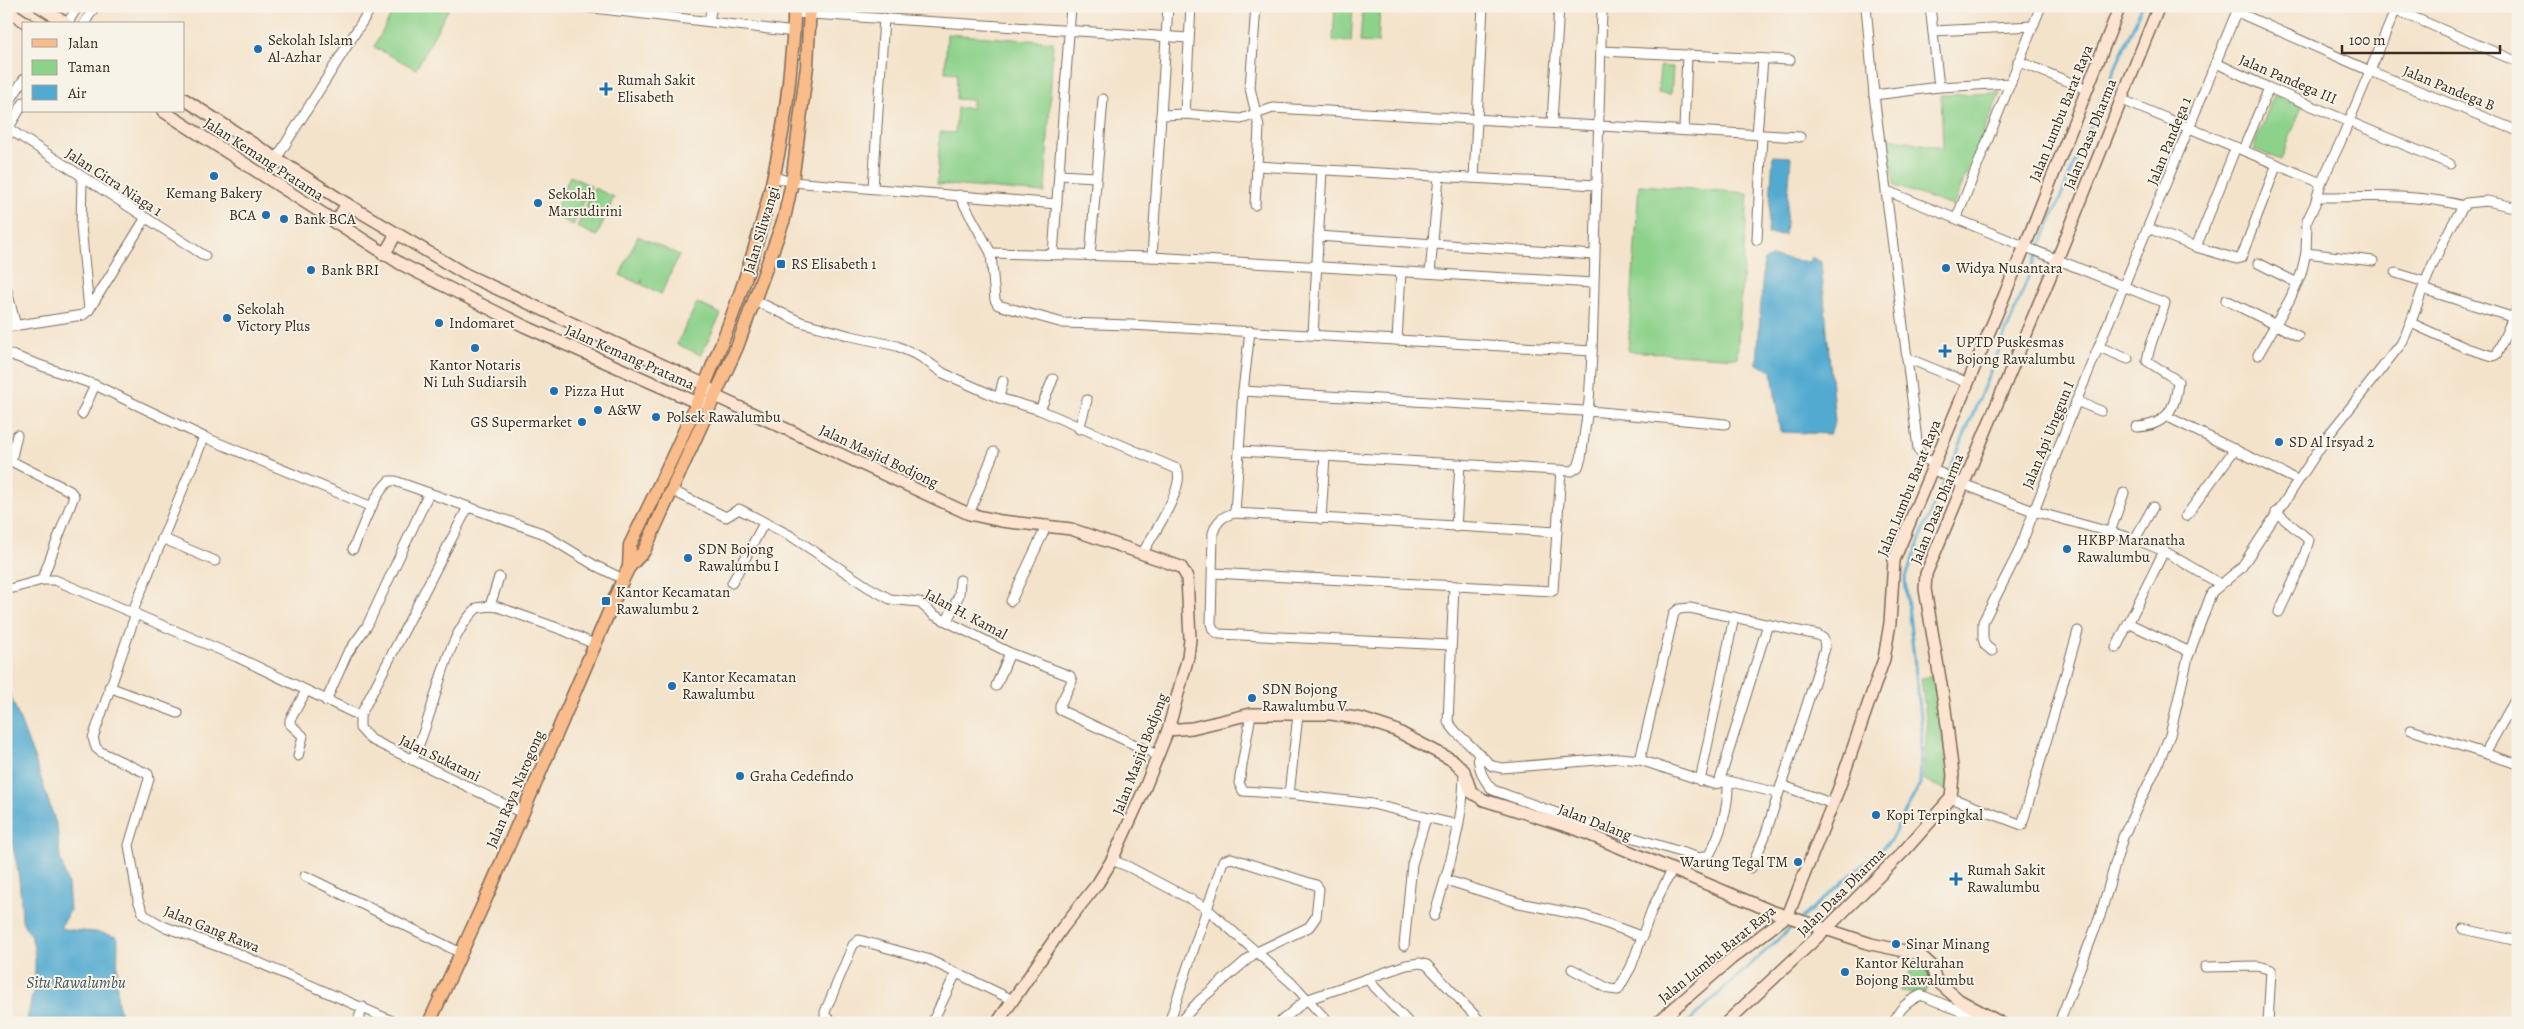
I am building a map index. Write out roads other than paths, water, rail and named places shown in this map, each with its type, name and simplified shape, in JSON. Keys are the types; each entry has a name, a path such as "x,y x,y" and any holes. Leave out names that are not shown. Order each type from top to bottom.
{"main road":[{"name":"Jalan Siliwangi","path":"678,444 698,404 741,296 774,177 784,120 794,32 794,10"},
{"name":"Jalan Siliwangi","path":"691,450 756,301 784,219 792,182 807,66 810,10"},
{"name":"Jalan Raya Narogong","path":"429,1023 596,645 626,573 630,545 678,444"},
{"name":"Jalan Raya Narogong","path":"626,573 644,551 691,450"}],"street":[{"path":"39,6 64,22"},
{"path":"68,22 78,6"},
{"path":"85,22 95,6"},
{"path":"276,159 372,6"},
{"path":"577,6 794,32"},
{"path":"709,21 712,6"},
{"path":"859,16 860,6"},
{"path":"1054,255 1071,6"},
{"path":"1152,258 1168,6"},
{"path":"1185,114 1191,6"},
{"path":"1255,205 1259,127 1250,88 1256,6"},
{"path":"1474,178 1483,6"},
{"path":"1552,122 1559,6"},
{"path":"1866,6 1874,95 1918,449 1935,468 1961,483 2058,520 2135,539 2164,551 2220,584"},
{"path":"1930,6 1939,87"},
{"path":"1957,218 2041,6"},
{"name":"Jalan Lumbu Barat Raya","path":"1656,1023 1792,917 1884,659 1890,623 1894,560 1935,468 1968,383 2029,247 2086,89 2120,6"},
{"name":"Jalan Dasa Dharma","path":"1726,1023 1826,929 1905,850 1951,798 1953,775 1945,709 1926,589 1926,574 1961,483 2159,6"},
{"path":"2258,356 2277,324 2297,283 2306,253 2307,222 2321,183 2370,71 2393,7 2518,62"},
{"path":"6,9 25,22"},
{"path":"1240,451 1572,471 1578,467 1581,458 1587,411 1592,351 1602,9"},
{"name":"Jalan Pandega B","path":"2238,9 2370,71 2518,131"},
{"name":"Jalan Pandega 1","path":"2124,287 2238,9"},
{"path":"794,10 884,18 1190,38"},
{"path":"872,188 884,18"},
{"path":"1934,31 2033,26"},
{"path":"1602,51 1790,60"},
{"path":"1684,130 1687,55"},
{"path":"1757,240 1762,59"},
{"path":"2018,61 2086,89"},
{"name":"Jalan Pandega III","path":"2216,63 2269,88 2350,120 2450,164"},
{"path":"6,107 22,83"},
{"path":"1874,95 1939,87 2011,83"},
{"path":"2196,246 2239,148 2269,88"},
{"path":"1090,256 1103,99"},
{"path":"2120,99 2321,183"},
{"name":"Jalan Kemang Pratama","path":"165,112 384,255 524,326 679,396 698,404 715,396 706,385 465,274 347,204 185,100"},
{"path":"6,142 7,128 22,105"},
{"path":"1161,115 1185,114 1241,119 1273,108 1800,137"},
{"name":"Jalan Citra Niaga 1","path":"7,128 145,219 205,256"},
{"path":"2148,228 2196,246 2237,259 2241,258 2276,164"},
{"path":"1257,166 1596,185"},
{"path":"1313,335 1322,170"},
{"path":"1059,175 1096,177"},
{"path":"1430,274 1440,176"},
{"path":"774,177 792,182 1057,204"},
{"path":"82,178 81,226 90,310"},
{"path":"1887,191 2165,303 2147,360 2178,381 2177,394 2168,416 2152,425 2136,427"},
{"path":"2400,194 2449,198 2459,201 2462,205"},
{"path":"959,195 991,253 995,300 998,305 1063,323 1592,351"},
{"path":"2317,197 2394,198 2445,201 2462,205 2470,202 2487,201 2518,208"},
{"path":"335,223 347,204"},
{"path":"2059,1023 2100,916 2123,837 2170,735 2190,652 2212,592 2241,568 2297,480 2344,412 2401,344 2411,323 2424,285 2462,205"},
{"path":"6,287 11,326 83,315 90,310 145,219"},
{"path":"384,255 396,234"},
{"path":"1318,236 1594,255"},
{"path":"991,253 1152,258 1593,283"},
{"path":"2306,253 2373,262"},
{"path":"2258,263 2297,283"},
{"path":"1397,340 1401,272"},
{"path":"2396,273 2515,319"},
{"name":"Jalan Api Unggun I","path":"1992,651 1985,645 1983,639 1983,622 2018,553 2076,401 2124,287"},
{"path":"2226,300 2298,336"},
{"path":"756,301 778,309 802,322 851,336 897,346 921,357 942,373 999,398 1040,410 1078,429 1176,469 1179,474 1178,487 1142,554"},
{"path":"524,326 533,306"},
{"path":"2411,323 2466,348 2493,356 2497,354 2515,319 2518,306"},
{"path":"1234,513 1243,392 1250,332"},
{"path":"600,361 610,342"},
{"path":"2099,347 2128,359"},
{"path":"6,353 95,385 204,436 372,507"},
{"path":"1907,358 1968,383"},
{"path":"679,396 687,377"},
{"path":"1040,410 1054,379"},
{"path":"999,398 1003,381"},
{"path":"82,414 95,385"},
{"path":"1243,392 1587,411 1725,424"},
{"name":"Jalan Masjid Bodjong","path":"715,396 969,514 1000,521 1071,529 1181,567 1187,577 1190,639 1188,657 1168,730 1132,817 1112,860 1098,883 1063,928 997,1023"},
{"path":"1078,429 1087,400"},
{"path":"2076,401 2101,412"},
{"path":"2168,416 2297,480"},
{"path":"17,435 11,461 70,491 74,496 42,580"},
{"name":"Jalan Gang Rawa","path":"204,436 134,612 93,733 93,742 101,752 143,770 149,779 129,845 138,900 144,915 163,926 239,954 397,1023"},
{"path":"2186,516 2235,449"},
{"path":"969,514 994,452"},
{"path":"1320,519 1325,456"},
{"path":"1456,526 1460,464"},
{"path":"1213,573 1552,591 1561,470"},
{"path":"353,549 372,507 389,481 429,493 542,533 594,565 626,573"},
{"name":"Jalan H. Kamal","path":"673,490 726,517 739,510 791,536 868,587 890,599 919,602 934,615 1010,653 1072,678 1060,704 1062,712 1157,755"},
{"path":"326,700 347,654 367,626 429,493"},
{"path":"2110,532 2124,493"},
{"path":"6,590 42,580 55,580 237,657 360,716 468,507"},
{"path":"2135,539 2152,507"},
{"path":"2276,512 2309,540 2302,563 2279,612"},
{"path":"1450,645 1218,634 1213,630 1211,624 1214,533 1216,524 1224,516 1234,513 1556,532"},
{"path":"732,583 764,523"},
{"path":"1012,601 1047,525"},
{"path":"162,538 215,561"},
{"path":"2116,648 2164,551"},
{"path":"490,606 499,577"},
{"path":"947,621 959,595 960,580"},
{"path":"1454,586 1448,722 1492,766 1502,768 1620,758 1640,760 1712,784 1724,782 1780,789 1833,804"},
{"path":"412,760 422,742 454,642 477,608 490,606 564,630 596,645"},
{"path":"1640,760 1674,613 1679,609 1690,608 1768,624 1818,635 1824,639 1826,643 1766,836 1751,868"},
{"path":"1700,781 1734,617"},
{"path":"2128,623 2190,652"},
{"path":"1478,753 1478,766 1485,782 1493,790 1576,820 1700,858 1709,855 1715,846 1728,797 1724,782 1768,624"},
{"path":"1951,798 2022,825 2078,631"},
{"path":"996,686 1010,653"},
{"path":"109,687 178,713"},
{"path":"298,756 303,736 290,724 290,720 306,691"},
{"path":"2485,753 2516,701"},
{"path":"1251,714 1240,787 1248,793 1289,794 1372,804 1458,825"},
{"name":"Jalan Dalang","path":"1168,730 1192,728 1251,714 1331,714 1362,719 1395,730 1454,761 1464,771 1471,792 1484,800 1576,829 1771,912 1792,917 1871,944 1919,954 1930,964 1936,980 1959,1000 2001,1023"},
{"path":"1289,794 1298,715"},
{"name":"Jalan Sukatani","path":"360,716 360,728 366,736 522,813"},
{"path":"2411,730 2518,764"},
{"path":"1434,916 1446,880 1458,825 1464,771"},
{"path":"1404,946 1412,864 1426,818"},
{"path":"1169,1023 1205,907 1222,861 1231,858 1316,885 1319,889 1316,917 1309,927 1255,953 1199,1001 1179,1023"},
{"path":"1112,860 1205,907 1255,953 1295,986 1328,1023"},
{"path":"1572,969 1600,985 1618,990 1631,967 1652,909 1672,870"},
{"path":"305,876 461,953"},
{"path":"1446,880 1519,903 1586,916 1643,937"},
{"path":"2463,929 2518,941"},
{"path":"833,1023 824,1014 854,942 859,940 917,956 1013,1000"},
{"path":"1279,1023 1306,1000 1406,965 1424,963 1482,1023"},
{"path":"2206,967 2258,966 2271,970 2268,1023"},
{"path":"932,1023 956,973"},
{"path":"1367,979 1409,1023"},
{"path":"1894,1023 1908,1001 1921,995 1989,1023"},
{"path":"357,1023 363,1007"},
{"path":"6,1020 10,1023"}],"water":[{"path":"1773,156 1791,157 1785,235 1768,234"},
{"path":"1771,257 1810,262 1811,257 1821,262 1835,422 1830,434 1780,432 1772,371 1757,364 1764,261"},
{"name":"Situ Rawalumbu","path":"6,691 9,691 36,763 57,827 60,857 68,885 70,911 60,928 104,933 118,938 117,1000 122,1018 152,1023 26,1023 33,991 35,960 32,939 22,919 14,850 6,828"}],"waterway":[{"path":"1802,918 1890,841 1920,784 1922,727 1905,580 1926,523 1964,436 2076,159 2142,6"},
{"path":"1687,1023 1797,922"}],"place":[{"name":"Sekolah Islam Al-Azhar","path":"258,49"},
{"name":"Rumah Sakit Elisabeth","path":"606,89"},
{"name":"Kemang Bakery","path":"214,176"},
{"name":"Sekolah Marsudirini","path":"538,203"},
{"name":"BCA","path":"266,215"},
{"name":"Bank BCA","path":"284,219"},
{"name":"RS Elisabeth 1","path":"781,264"},
{"name":"Widya Nusantara","path":"1946,268"},
{"name":"Bank BRI","path":"311,270"},
{"name":"Sekolah Victory Plus","path":"227,318"},
{"name":"Indomaret","path":"439,323"},
{"name":"Kantor Notaris Ni Luh Sudiarsih","path":"475,348"},
{"name":"UPTD Puskesmas Bojong Rawalumbu","path":"1945,351"},
{"name":"Pizza Hut","path":"554,391"},
{"name":"A&W","path":"598,410"},
{"name":"Polsek Rawalumbu","path":"656,417"},
{"name":"GS Supermarket","path":"582,422"},
{"name":"SD Al Irsyad 2","path":"2279,442"},
{"name":"HKBP Maranatha Rawalumbu","path":"2067,549"},
{"name":"SDN Bojong Rawalumbu I","path":"688,558"},
{"name":"Kantor Kecamatan Rawalumbu 2","path":"606,601"},
{"name":"Kantor Kecamatan Rawalumbu","path":"672,686"},
{"name":"SDN Bojong Rawalumbu V","path":"1252,698"},
{"name":"Graha Cedefindo","path":"740,776"},
{"name":"Kopi Terpingkal","path":"1876,815"},
{"name":"Warung Tegal TM","path":"1798,862"},
{"name":"Rumah Sakit Rawalumbu","path":"1956,879"},
{"name":"Sinar Minang","path":"1896,944"},
{"name":"Kantor Kelurahan Bojong Rawalumbu","path":"1845,972"}]}
